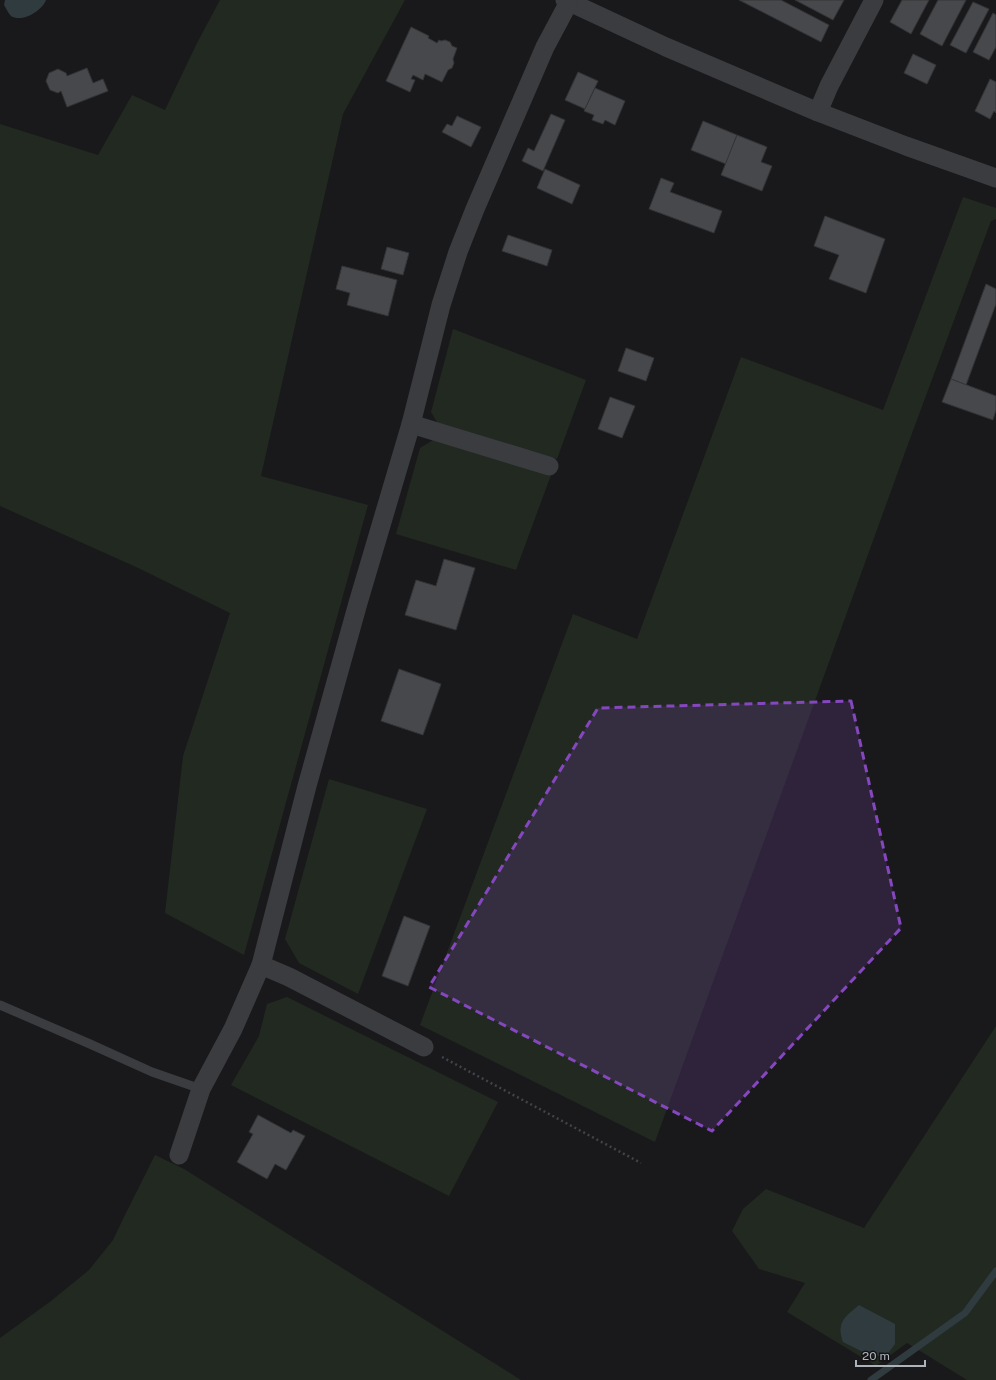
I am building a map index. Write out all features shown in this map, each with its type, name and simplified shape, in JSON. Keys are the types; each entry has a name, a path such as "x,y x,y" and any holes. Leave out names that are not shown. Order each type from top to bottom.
{"street":[{"path":"818,112 829,86 874,0"},
{"path":"178,1155 201,1089 233,1029 260,965 307,786 358,603 411,424 441,305 458,252 545,47 567,1 818,112 906,146 996,178"},
{"path":"411,424 549,466"},
{"path":"260,965 289,977 424,1047"}],"lane":[{"path":"0,1005 152,1072 201,1089"}],"path":[{"path":"424,1047 641,1163"}],"highlighted area":[{"path":"851,701 901,928 712,1131 429,987 598,708"}],"shaded area":[{"path":"5,0 46,0 36,12 31,15 15,18 10,15 4,5"},
{"path":"220,0 405,0 343,114 261,476 368,505 244,955 165,913 183,756 230,613 136,567 0,506 0,124 98,155 132,95 165,110 197,43"},
{"path":"963,197 996,208 996,219 991,221 911,436 655,1142 420,1025 573,614 637,639 741,357 883,410"},
{"path":"453,329 586,380 557,459 438,424 431,412"},
{"path":"433,440 551,475 516,570 396,534 420,448"},
{"path":"329,779 427,809 358,994 299,963 285,939"},
{"path":"287,997 498,1102 449,1196 231,1085 259,1036 267,1004"},
{"path":"996,1026 996,1380 967,1380 907,1343 876,1366 787,1312 805,1283 759,1269 732,1231 743,1209 766,1189 864,1228"},
{"path":"155,1155 184,1169 521,1380 0,1380 0,1338 51,1301 89,1270 113,1240"},
{"path":"859,1305 895,1324 895,1344 886,1356 871,1356 843,1342 841,1325 843,1320"}],"building":[{"path":"739,0 781,0 829,25 821,42"},
{"path":"795,0 844,0 833,20"},
{"path":"902,0 929,0 911,34 890,22"},
{"path":"938,0 966,0 942,46 920,34"},
{"path":"973,2 989,9 966,53 950,45"},
{"path":"993,13 996,15 996,47 989,60 973,52"},
{"path":"411,27 429,36 428,38 437,43 439,40 445,40 457,48 453,59 454,63 452,68 448,70 442,82 425,74 423,80 413,75 411,79 415,80 410,92 386,81"},
{"path":"913,54 936,65 927,84 904,73"},
{"path":"87,68 93,83 103,79 108,91 67,107 61,91 58,93 50,90 46,81 49,73 58,69 66,73 67,76"},
{"path":"578,72 598,81 585,109 565,100"},
{"path":"990,79 996,82 996,113 994,111 990,119 975,111"},
{"path":"595,88 625,101 615,125 605,120 603,124 592,120 594,115 584,111"},
{"path":"551,114 565,120 543,171 522,161 528,148 534,151"},
{"path":"457,116 481,127 471,147 442,132 447,124 452,126"},
{"path":"703,121 737,135 726,164 691,150"},
{"path":"737,135 767,147 761,162 772,166 762,191 721,175"},
{"path":"545,169 580,185 572,204 537,188"},
{"path":"661,178 674,183 670,192 722,211 714,233 649,209"},
{"path":"825,216 885,239 866,293 829,279 839,255 814,246"},
{"path":"508,235 552,250 547,266 502,251"},
{"path":"387,247 409,253 403,275 381,269"},
{"path":"342,266 397,280 388,316 347,305 350,293 336,289"},
{"path":"986,284 996,289 996,304 966,385 951,379"},
{"path":"626,348 654,358 646,381 618,371"},
{"path":"951,379 996,396 996,410 993,420 942,402"},
{"path":"610,397 635,406 622,438 598,429"},
{"path":"444,559 475,568 456,630 405,615 416,580 436,586"},
{"path":"399,669 441,684 423,735 381,721"},
{"path":"404,916 430,926 408,986 382,976"},
{"path":"258,1115 291,1133 293,1130 305,1136 286,1170 275,1164 267,1179 237,1162 253,1134 249,1132"}],"waterway":[{"path":"871,1380 965,1313 996,1271"}]}
